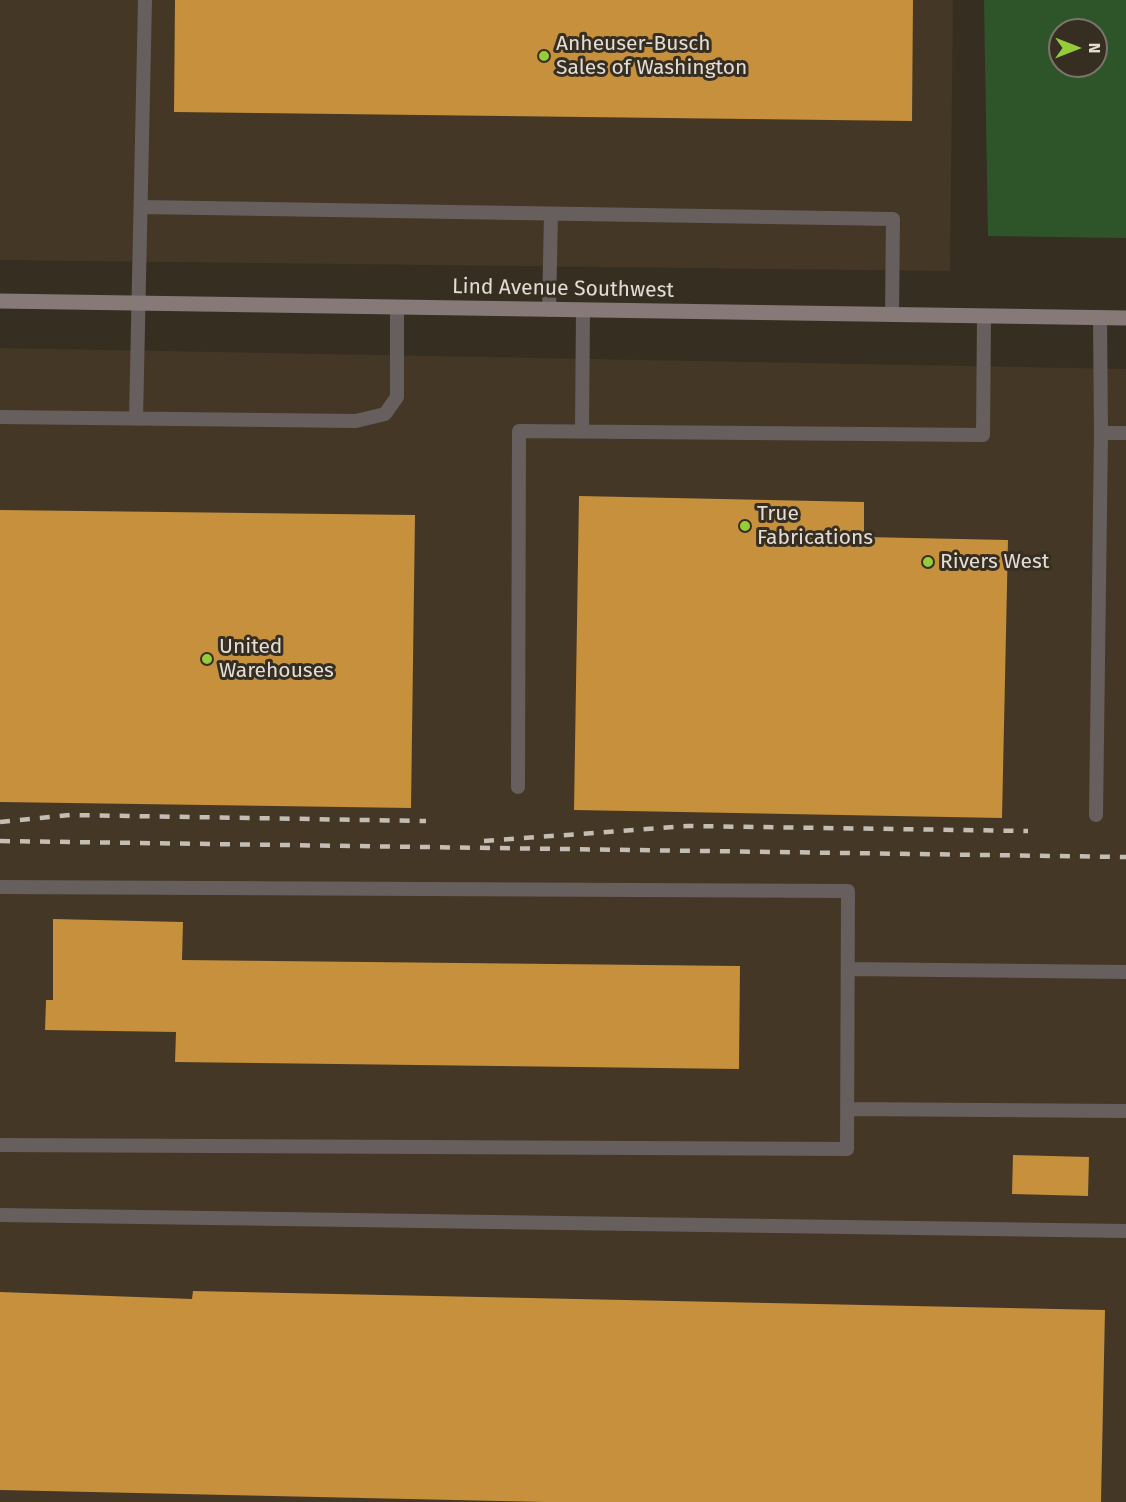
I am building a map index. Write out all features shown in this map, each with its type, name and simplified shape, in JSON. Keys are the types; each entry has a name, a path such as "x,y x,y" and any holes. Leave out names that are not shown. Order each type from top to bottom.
{"main road":[{"name":"Lind Avenue Southwest","path":"0,301 1126,318"}],"lane":[{"path":"136,418 145,0"},
{"path":"141,207 893,219 892,315"},
{"path":"549,310 551,214"},
{"path":"0,417 356,421 385,414 398,397 397,307"},
{"path":"582,431 583,310"},
{"path":"518,787 519,431 983,435 984,316"},
{"path":"1096,815 1101,433 1100,317"},
{"path":"1101,433 1126,433"},
{"path":"0,887 848,891 847,1149 0,1145"},
{"path":"848,969 1126,972"},
{"path":"847,1109 1126,1111"},
{"path":"0,1215 1126,1231"}],"shaded area":[{"path":"0,0 953,0 950,271 0,260"},
{"path":"0,348 1126,369 1126,1502 0,1502"}],"green space":[{"path":"984,0 1126,0 1126,238 988,236"}],"building":[{"name":"Anheuser-Busch Sales of Washington","path":"175,0 913,0 912,121 174,112"},
{"path":"579,496 864,502 864,537 1008,540 1002,818 574,810"},
{"name":"United Warehouses","path":"0,510 415,515 411,808 0,802"},
{"path":"53,919 183,922 182,960 740,966 739,1069 175,1062 176,1032 45,1030 46,1000 53,1000"},
{"path":"1013,1155 1089,1157 1088,1196 1012,1194"},
{"path":"193,1291 1105,1310 1101,1502 545,1502 0,1490 0,1292 192,1299"}],"railway":[{"path":"0,822 70,815 426,821"},
{"path":"484,841 688,826 1028,831"},
{"path":"0,841 1126,857"}],"place":[{"name":"Anheuser-Busch Sales of Washington","path":"544,56"},
{"name":"True Fabrications","path":"745,526"},
{"name":"Rivers West","path":"928,562"},
{"name":"United Warehouses","path":"207,659"}]}
